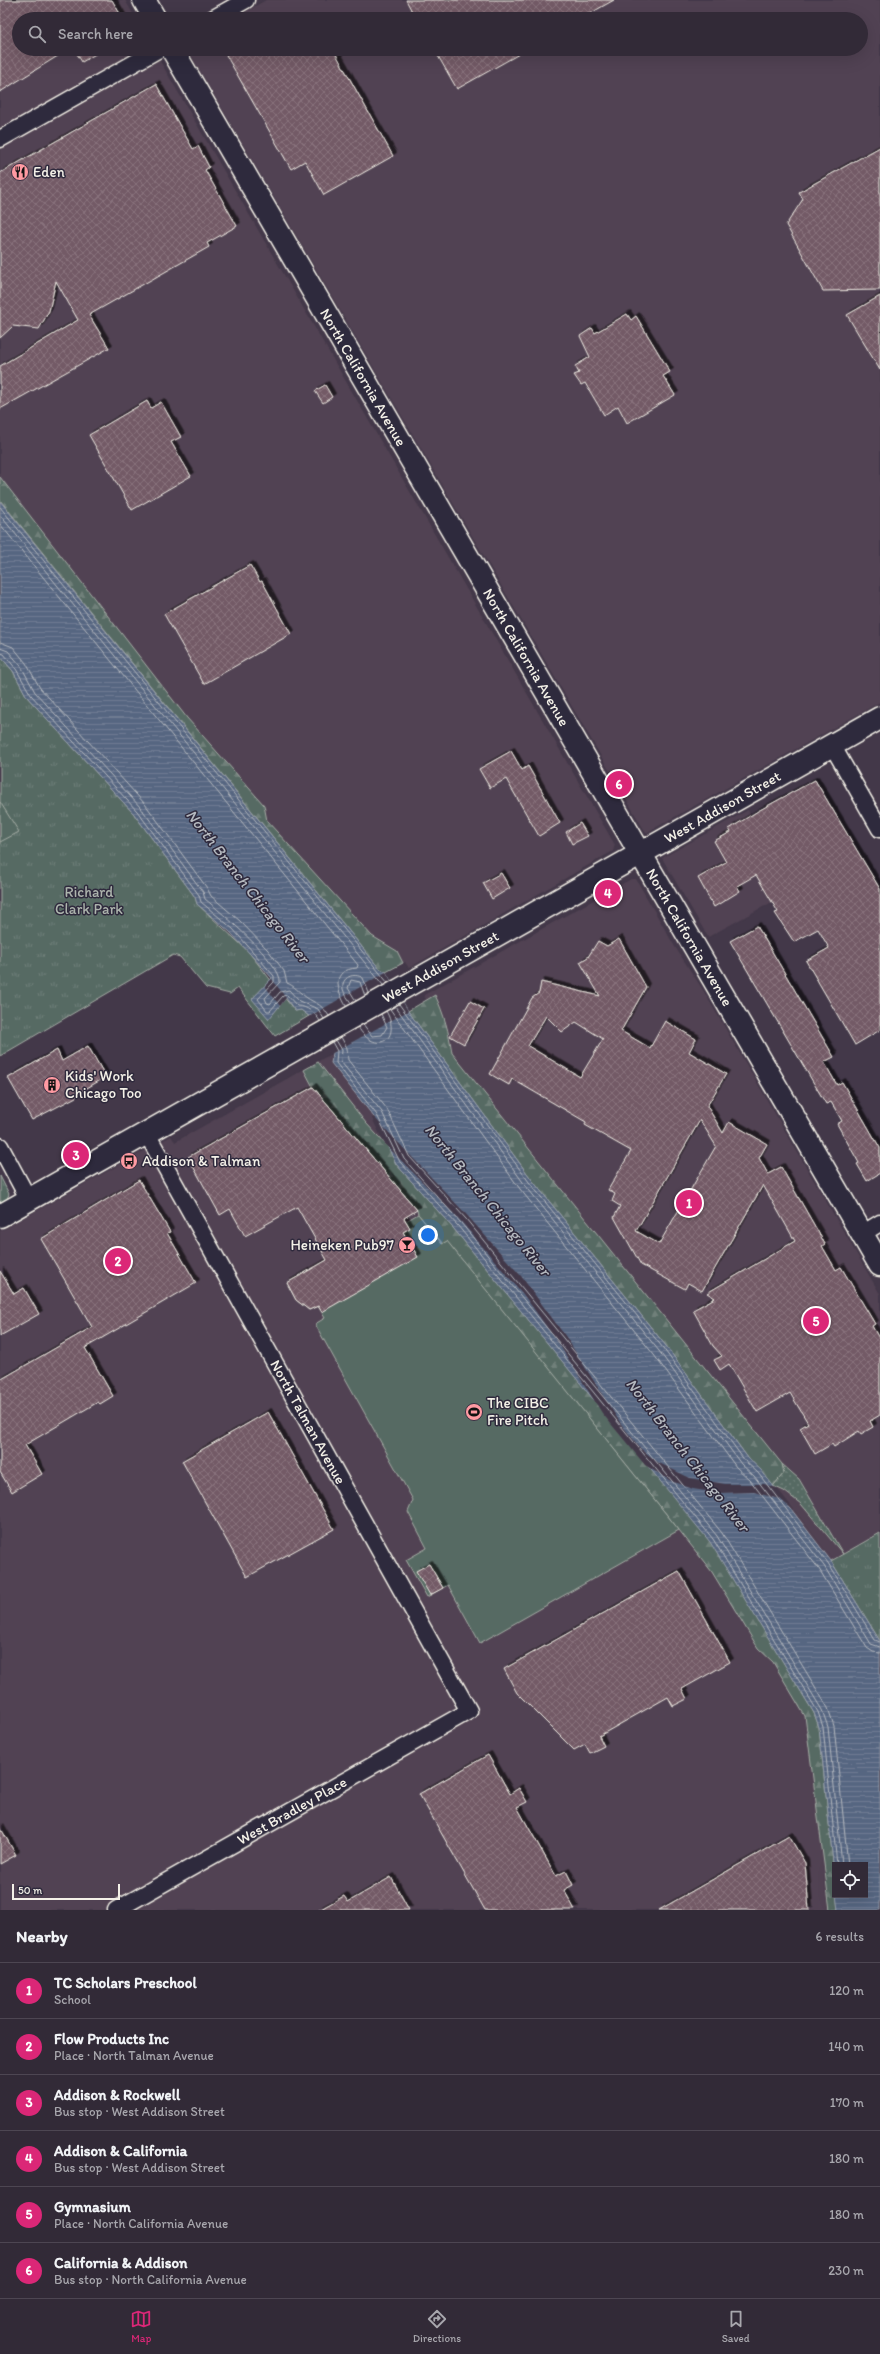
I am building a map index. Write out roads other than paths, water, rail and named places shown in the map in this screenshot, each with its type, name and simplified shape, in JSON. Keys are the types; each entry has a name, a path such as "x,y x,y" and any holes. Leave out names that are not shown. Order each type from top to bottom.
{"street":[{"path":"144,0 151,12"},
{"path":"225,12 246,0"},
{"path":"0,139 147,56"},
{"name":"North California Avenue","path":"176,56 640,854 871,1229 880,1265"},
{"name":"West Addison Street","path":"0,1216 880,718"},
{"path":"832,745 880,829"},
{"name":"North Talman Avenue","path":"147,1134 469,1711"},
{"path":"0,1146 30,1200"},
{"name":"West Bradley Place","path":"116,1910 469,1711"}],"water":[{"name":"North Branch Chicago River","path":"0,501 379,968 386,972 408,1011 532,1180 666,1346 748,1458 761,1470 831,1561 880,1641 880,1910 838,1910 836,1898 868,1898 868,1862 833,1862 819,1727 814,1713 710,1542 454,1229 396,1164 374,1117 331,1063 333,1053 311,1015 309,1016 301,1010 295,1011 286,998 269,1019 252,999 272,978 230,932 197,904 195,897 134,814 27,697 13,671 0,656"}],"place":[{"name":"Eden","path":"20,172"},
{"name":"California & Addison","path":"619,784"},
{"name":"Addison & California","path":"608,893"},
{"name":"Kids' Work Chicago Too","path":"52,1085"},
{"name":"Addison & Rockwell","path":"76,1155"},
{"name":"Addison & Talman","path":"129,1161"},
{"name":"TC Scholars Preschool","path":"689,1203"},
{"name":"Heineken Pub97","path":"407,1245"},
{"name":"Flow Products Inc","path":"118,1261"},
{"name":"Gymnasium","path":"816,1321"},
{"name":"The CIBC Fire Pitch","path":"474,1412"}],"park label":[{"name":"Richard Clark Park","path":"89,900"}]}
